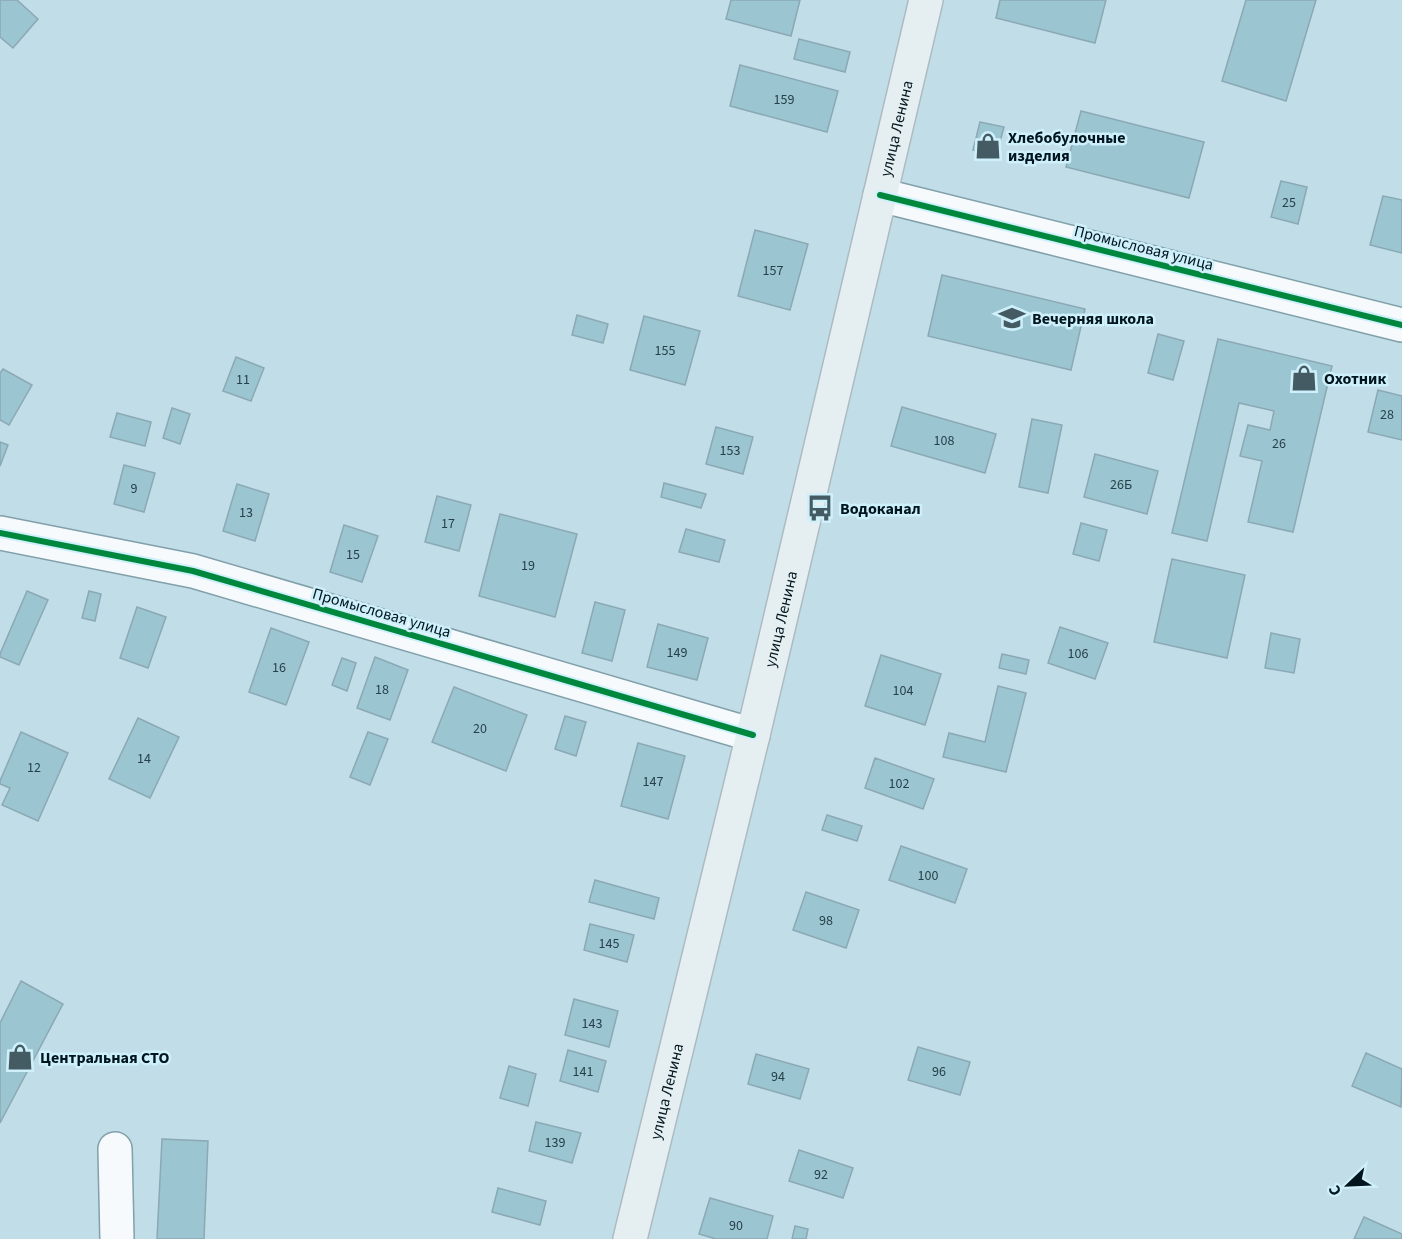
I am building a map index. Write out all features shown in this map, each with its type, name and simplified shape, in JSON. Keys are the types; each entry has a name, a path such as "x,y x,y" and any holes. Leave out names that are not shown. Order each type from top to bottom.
{"main road":[{"name":"улица Ленина","path":"630,1239 753,735 926,0"}],"street":[{"name":"Промысловая улица","path":"880,195 1402,325"},
{"name":"Промысловая улица","path":"0,533 193,571 753,735"},
{"path":"114,1149 117,1239"}],"building":[{"path":"0,0 17,0 38,19 13,48 0,37"},
{"path":"731,0 800,0 791,36 726,19"},
{"path":"1000,0 1106,0 1095,43 996,18"},
{"path":"1246,0 1316,0 1286,101 1222,81"},
{"path":"799,39 850,52 845,72 794,59"},
{"path":"740,65 838,91 827,132 730,106"},
{"path":"1081,111 1204,142 1189,198 1066,167"},
{"path":"980,122 1004,127 996,156 973,150"},
{"path":"1281,181 1307,187 1298,224 1271,217"},
{"path":"1383,196 1402,200 1402,253 1370,245"},
{"path":"755,230 808,244 790,310 738,296"},
{"path":"942,275 1085,309 1071,370 928,336"},
{"path":"577,315 608,324 603,343 572,335"},
{"path":"644,316 700,331 685,385 630,370"},
{"path":"1158,334 1184,341 1173,380 1148,373"},
{"path":"1218,339 1332,366 1293,532 1248,522 1262,461 1240,456 1248,425 1270,430 1274,411 1239,403 1207,541 1172,533"},
{"path":"236,357 264,368 251,401 223,391"},
{"path":"3,369 32,385 9,425 0,420 0,373"},
{"path":"1378,390 1402,396 1402,440 1368,432"},
{"path":"902,407 996,434 985,473 891,446"},
{"path":"172,408 190,414 180,444 163,438"},
{"path":"117,413 151,422 145,446 110,437"},
{"path":"1032,419 1062,425 1048,493 1019,487"},
{"path":"716,427 753,437 743,474 706,464"},
{"path":"0,442 8,445 0,466"},
{"path":"1095,454 1158,471 1147,514 1084,497"},
{"path":"124,465 155,473 144,512 114,504"},
{"path":"664,483 706,494 701,508 661,497"},
{"path":"237,484 269,494 255,541 223,531"},
{"path":"437,496 471,505 459,551 425,542"},
{"path":"500,514 577,534 555,617 479,596"},
{"path":"1081,523 1107,530 1099,561 1073,554"},
{"path":"344,525 378,536 362,582 330,572"},
{"path":"686,529 725,540 719,562 679,552"},
{"path":"1172,559 1245,575 1227,658 1154,642"},
{"path":"27,591 48,600 19,665 0,657 0,654"},
{"path":"89,591 101,594 95,621 82,618"},
{"path":"595,602 625,610 612,661 582,653"},
{"path":"137,607 166,617 148,668 120,658"},
{"path":"658,624 708,638 697,680 647,667"},
{"path":"1060,627 1108,643 1095,679 1048,663"},
{"path":"271,628 309,642 286,705 249,692"},
{"path":"1271,633 1300,639 1294,673 1265,668"},
{"path":"1002,654 1029,660 1026,674 999,668"},
{"path":"881,655 941,674 925,725 865,706"},
{"path":"375,657 408,670 390,720 357,708"},
{"path":"342,658 356,663 347,691 332,685"},
{"path":"998,686 1026,693 1006,772 943,757 949,733 985,742"},
{"path":"454,687 527,715 506,771 432,742"},
{"path":"565,716 586,722 576,756 555,749"},
{"path":"138,718 179,737 150,798 109,779"},
{"path":"21,732 68,753 38,821 2,805 10,788 0,784 0,781"},
{"path":"368,732 388,739 370,785 350,777"},
{"path":"638,743 685,756 668,819 621,806"},
{"path":"875,758 934,779 923,809 865,788"},
{"path":"827,815 862,826 857,841 822,830"},
{"path":"901,846 967,869 955,903 889,880"},
{"path":"595,880 659,898 654,919 589,902"},
{"path":"806,892 859,910 846,948 793,930"},
{"path":"590,924 634,935 627,962 584,950"},
{"path":"21,981 63,1004 0,1123 0,1023"},
{"path":"574,999 618,1011 609,1047 565,1035"},
{"path":"918,1047 970,1062 960,1095 908,1080"},
{"path":"568,1050 606,1061 598,1092 560,1081"},
{"path":"1366,1053 1402,1069 1401,1107 1352,1086"},
{"path":"756,1054 809,1069 800,1099 748,1084"},
{"path":"509,1066 536,1074 528,1106 500,1098"},
{"path":"536,1122 581,1133 572,1163 529,1151"},
{"path":"162,1139 208,1141 204,1239 157,1239"},
{"path":"799,1150 853,1168 843,1198 789,1181"},
{"path":"498,1188 546,1201 540,1225 492,1212"},
{"path":"710,1198 773,1216 767,1239 716,1239 699,1234"},
{"path":"1364,1217 1402,1234 1402,1239 1354,1239"},
{"path":"795,1226 808,1229 806,1239 792,1239"}],"cycle path":[{"path":"880,195 1402,325"},
{"path":"0,533 193,571 753,735"}],"place":[{"name":"Хлебобулочные изделия","path":"988,146"},
{"name":"Вечерняя школа","path":"1012,318"},
{"name":"Охотник","path":"1304,378"},
{"name":"Водоканал","path":"820,508"},
{"name":"Центральная СТО","path":"20,1057"}]}
